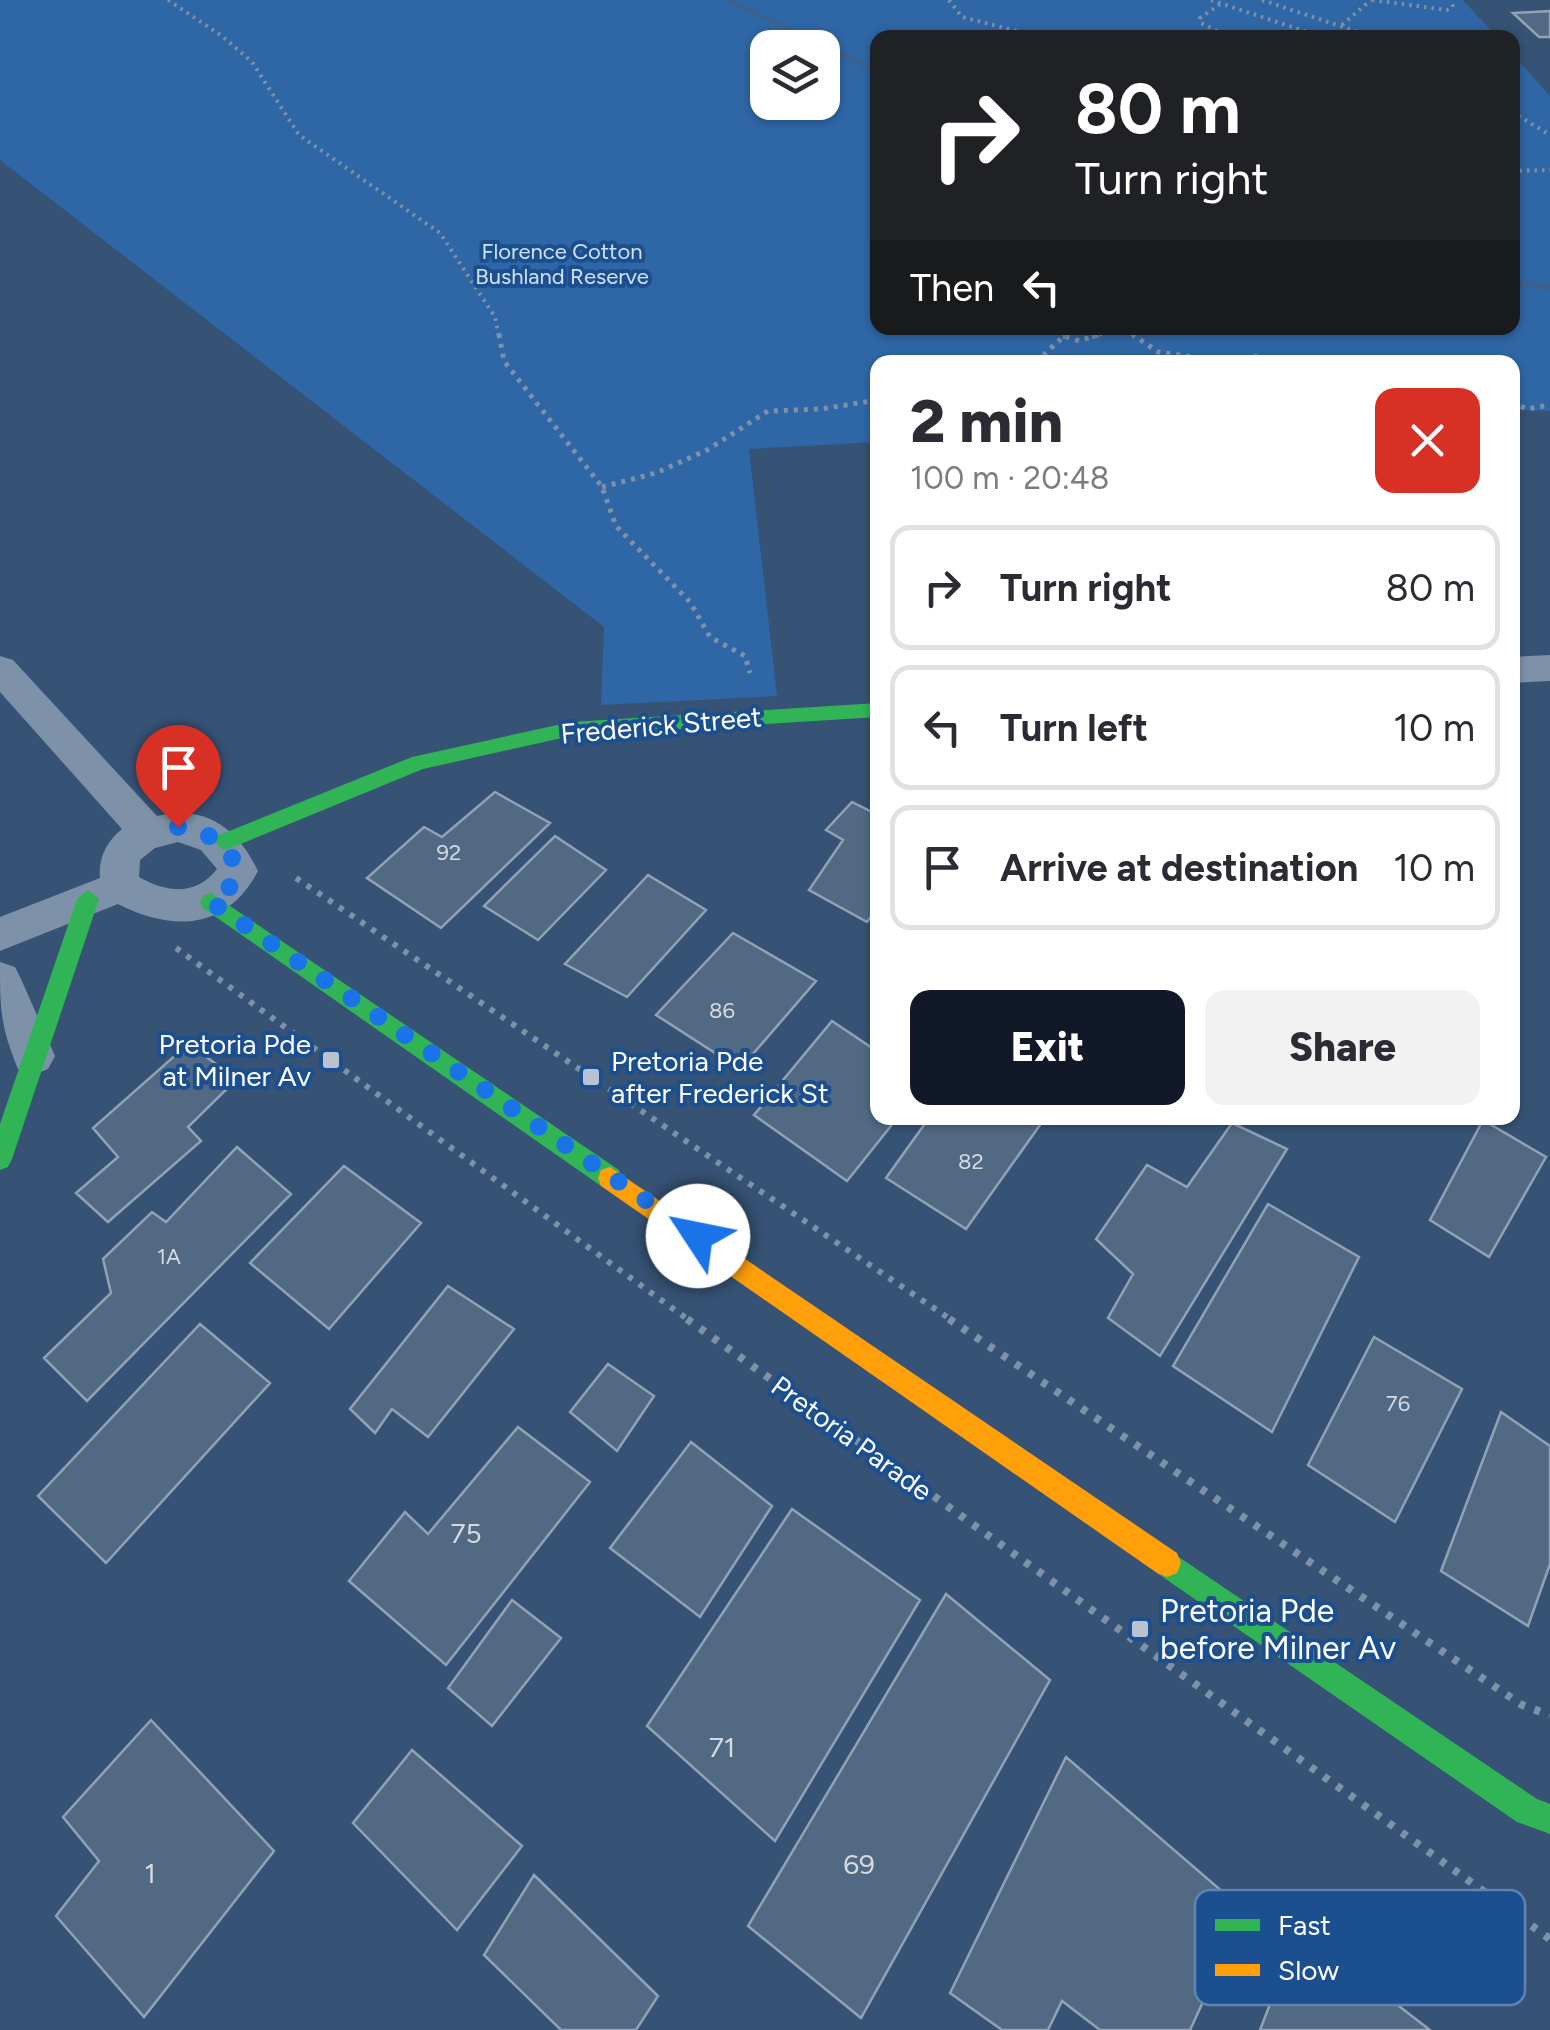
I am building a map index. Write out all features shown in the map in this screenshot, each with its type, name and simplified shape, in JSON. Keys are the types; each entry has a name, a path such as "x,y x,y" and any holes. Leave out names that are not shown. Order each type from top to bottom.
{"street":[{"path":"1520,670 1550,668"},
{"path":"0,670 148,832"},
{"name":"Frederick Street","path":"224,842 419,762 571,729 870,710"},
{"path":"0,934 104,892 152,904 211,902 228,890 238,870 224,842 206,832 178,827 148,832 122,851 116,869 104,892 34,1056 0,1159"},
{"path":"211,902 1402,1725 1528,1810 1550,1819"},
{"path":"0,979 34,1056"}],"path":[{"path":"168,0 222,36 252,62 299,135 440,233 495,317 504,362 602,487 616,526 690,602 710,637 745,656"},
{"path":"949,0 962,17 1013,30"},
{"path":"1213,0 1301,30"},
{"path":"1262,0 1353,30"},
{"path":"1342,26 1372,0 1447,10 1453,7 1452,0"},
{"path":"1215,30 1201,23 1200,18 1221,3"},
{"path":"1520,117 1550,135"},
{"path":"1520,170 1550,170"},
{"path":"1044,355 1064,336 1079,341 1099,335"},
{"path":"1132,335 1158,352 1179,355"},
{"path":"602,487 656,473 707,450 768,411 821,409 870,401"},
{"path":"1520,406 1527,409 1550,406"},
{"path":"296,878 1522,1705 1550,1715"},
{"name":"Pretoria Parade","path":"170,944 1481,1890"},
{"name":"Pretoria Parade","path":"1525,1921 1550,1939"}],"green space":[{"name":"Florence Cotton Bushland Reserve","path":"0,0 1463,0 1491,30 870,30 870,335 1520,335 1520,62 1550,96 1550,411 1520,410 1520,355 870,355 870,442 749,449 777,696 601,705 604,627 0,160"}],"building":[{"path":"1550,11 1550,37 1539,37 1513,13"},
{"path":"495,792 550,823 441,928 367,878 424,827 442,837"},
{"path":"852,802 870,811 867,922 809,890 843,840 826,830"},
{"path":"555,836 606,870 538,940 484,906"},
{"path":"648,875 706,910 627,997 565,964"},
{"path":"733,933 816,981 740,1069 656,1015"},
{"path":"832,1021 870,1047 870,1125 891,1126 847,1181 754,1115"},
{"path":"188,1044 237,1079 188,1127 201,1141 108,1222 76,1193 118,1157 93,1128"},
{"path":"924,1125 1040,1125 966,1229 886,1178"},
{"path":"1231,1125 1287,1149 1160,1356 1108,1318 1133,1274 1096,1239 1147,1165 1187,1187"},
{"path":"1480,1125 1492,1125 1546,1157 1489,1257 1430,1220"},
{"path":"237,1147 291,1194 87,1401 44,1358 111,1293 103,1259 152,1212 166,1222"},
{"path":"344,1166 421,1223 329,1329 250,1263"},
{"path":"1268,1204 1359,1257 1272,1432 1173,1366"},
{"path":"448,1286 514,1329 428,1437 392,1409 375,1433 350,1409"},
{"path":"200,1324 270,1383 106,1563 38,1496"},
{"path":"1374,1337 1462,1389 1395,1522 1308,1465"},
{"path":"608,1364 654,1396 617,1451 570,1412"},
{"path":"1501,1412 1550,1446 1550,1564 1528,1626 1441,1571"},
{"path":"518,1427 590,1482 446,1665 349,1581 405,1512 428,1534"},
{"path":"691,1442 772,1506 700,1617 610,1548"},
{"path":"792,1509 920,1600 775,1841 647,1726"},
{"path":"946,1594 1050,1680 861,2018 748,1926"},
{"path":"512,1600 561,1638 492,1726 448,1688"},
{"path":"151,1720 274,1851 144,2017 56,1916 99,1861 63,1817"},
{"path":"412,1750 522,1846 457,1930 353,1823"},
{"path":"1066,1757 1221,1890 1195,1890 1195,2005 1202,2005 1190,2030 1100,2030 1062,2001 1048,2030 1002,2030 950,1993"},
{"path":"534,1875 658,1996 636,2030 561,2030 484,1955"},
{"path":"1270,2005 1398,2005 1430,2030 1260,2030"}],"waterway":[{"path":"727,0 870,68"},
{"path":"1520,283 1550,287"}],"traffic: fast":[{"path":"224,842 419,762 571,729 870,710"},
{"path":"0,1159 88,899"},
{"path":"211,902 610,1178"},
{"path":"1167,1563 1528,1811 1550,1819"}],"traffic: slow":[{"path":"610,1178 1167,1563"}],"place":[{"name":"Pretoria Pde at Milner Av","path":"331,1060"},
{"name":"Pretoria Pde after Frederick St","path":"591,1077"},
{"name":"Pretoria Pde before Milner Av","path":"1140,1629"}],"route":[{"path":"178,827 206,832 224,842 238,870 228,890 211,902 698,1236"}]}
